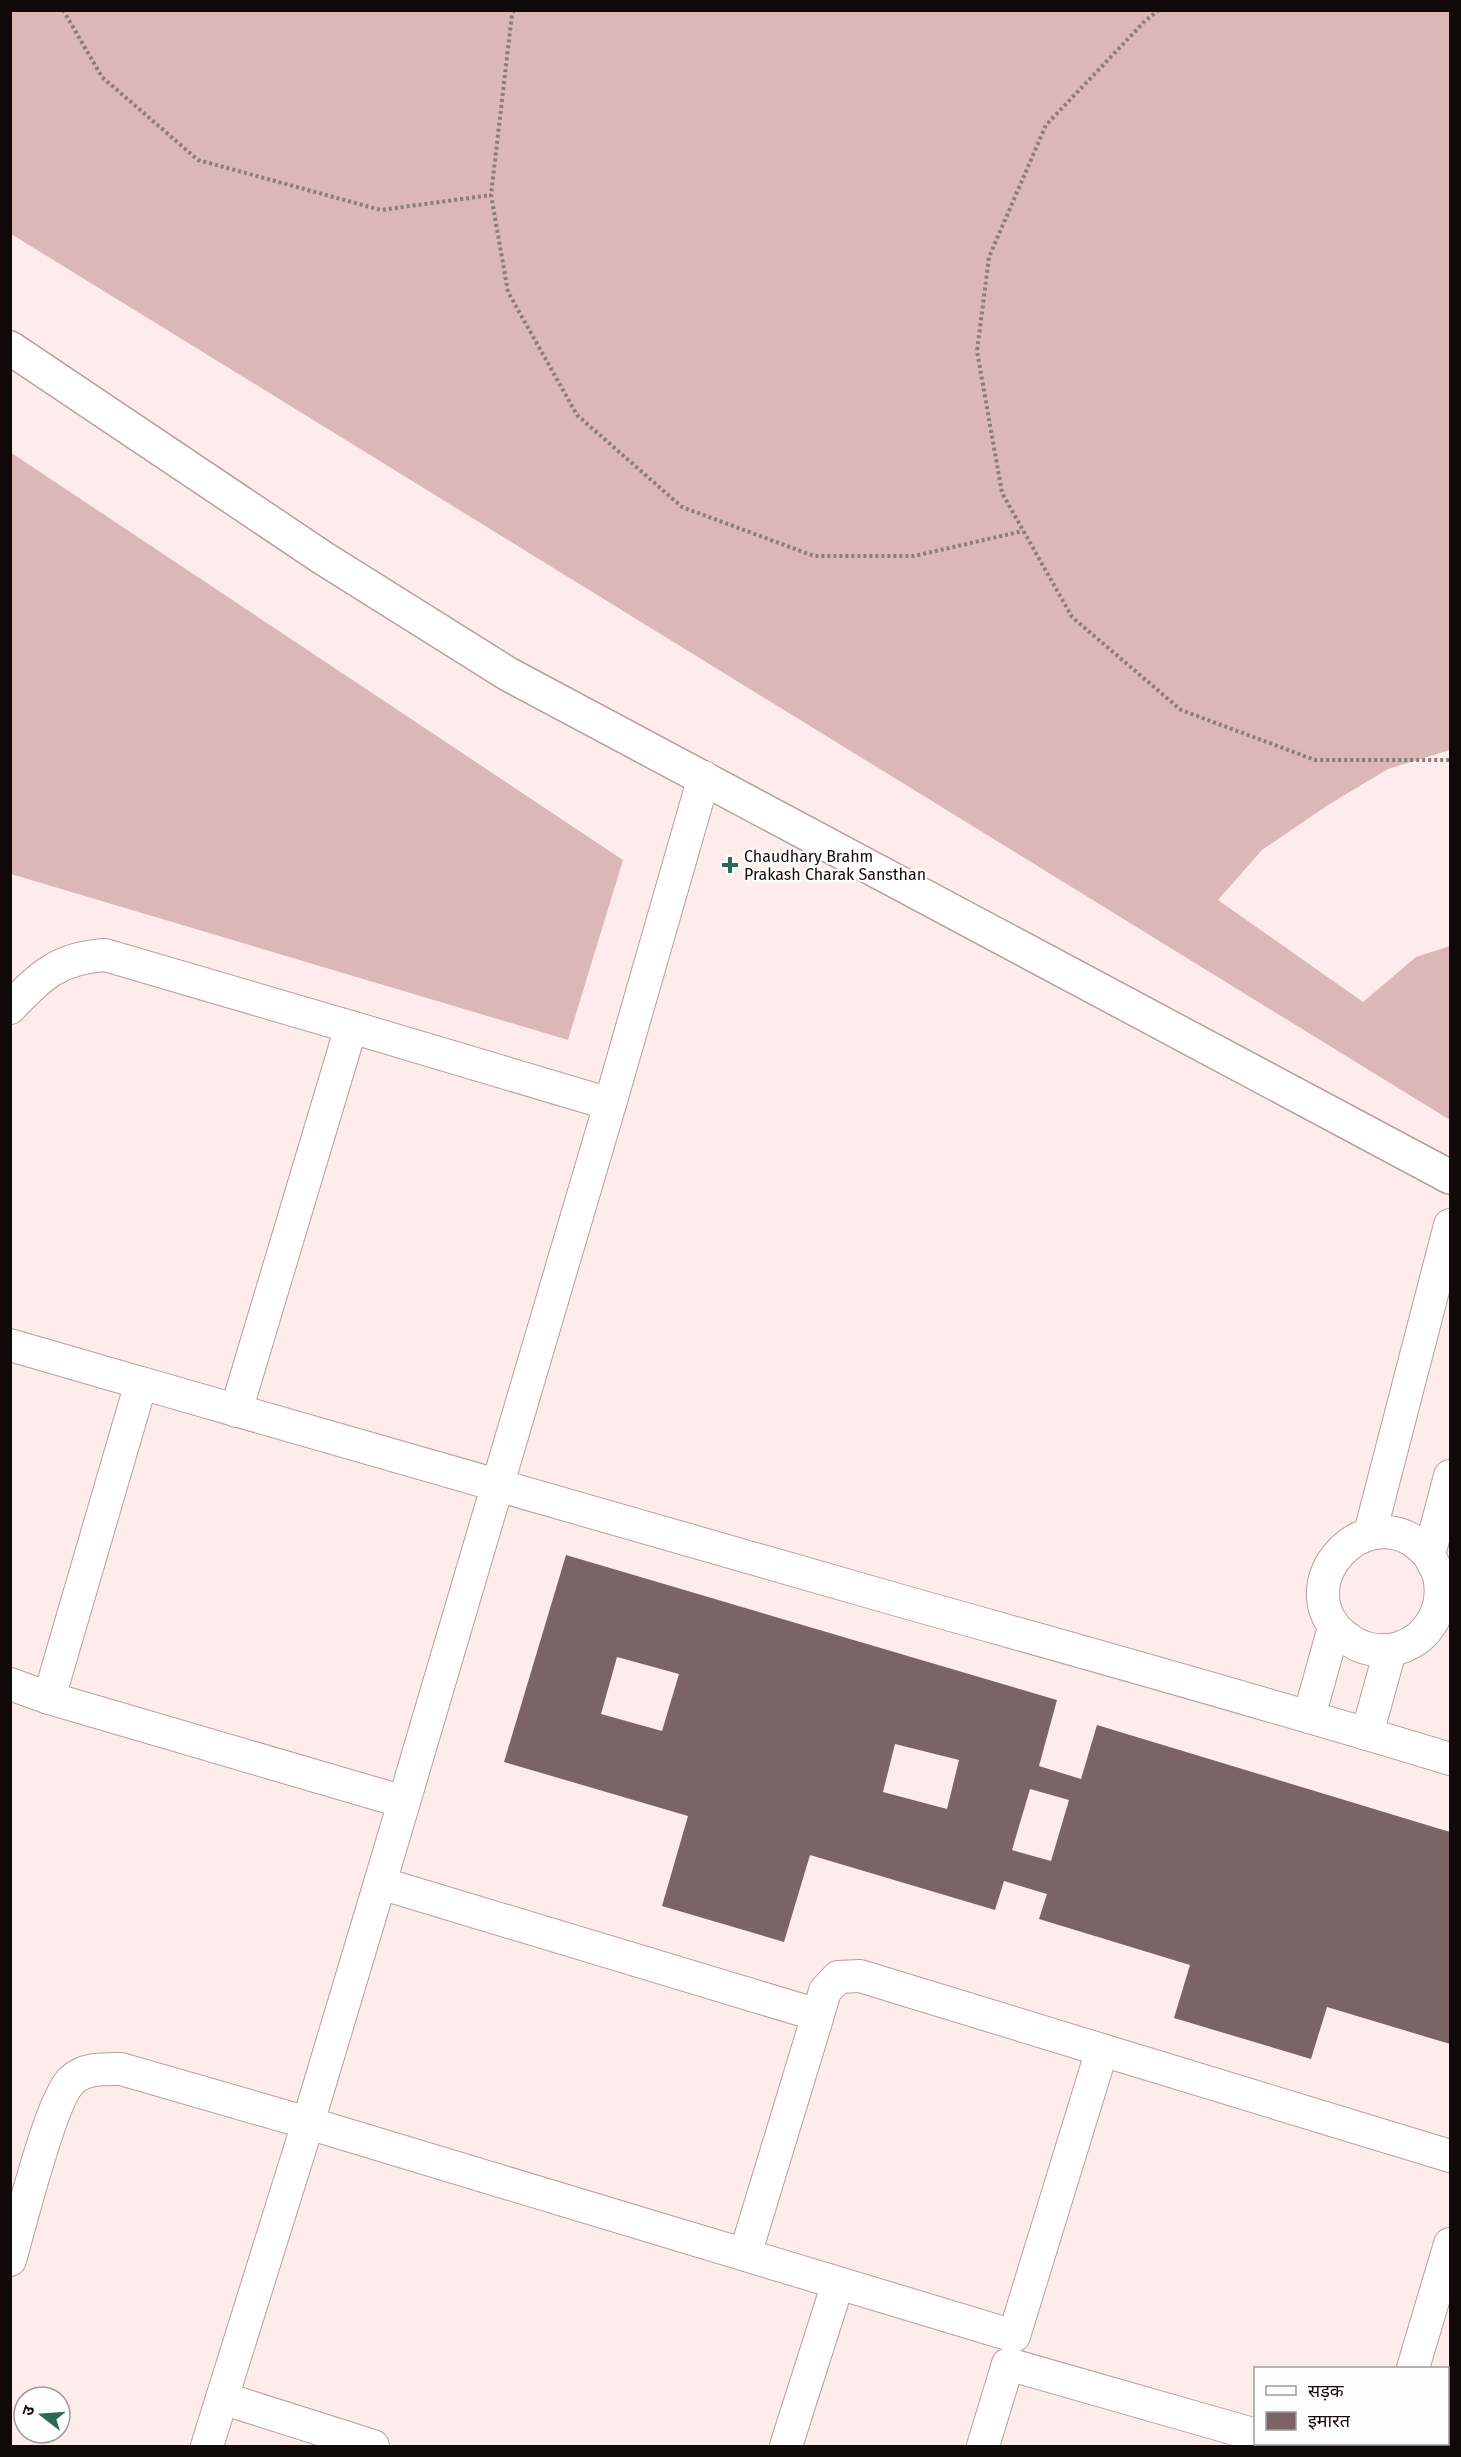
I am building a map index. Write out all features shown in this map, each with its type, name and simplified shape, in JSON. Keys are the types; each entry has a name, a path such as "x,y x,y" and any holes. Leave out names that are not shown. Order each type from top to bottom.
{"street":[{"path":"10,348 323,558 489,662 1450,1177"},
{"path":"207,2446 308,2123 404,1802 704,777"},
{"path":"10,1008 52,969 79,957 105,955 610,1104"},
{"path":"236,1411 351,1027"},
{"path":"1370,1533 1450,1225"},
{"path":"10,1345 497,1487 1450,1759"},
{"path":"49,1698 141,1383"},
{"path":"1429,1555 1446,1513 1450,1476"},
{"path":"1370,1533 1392,1533 1412,1540 1429,1555 1438,1574 1441,1595 1436,1616 1425,1633 1408,1645 1390,1651 1370,1650 1352,1642 1334,1627 1326,1611 1323,1592 1327,1572 1336,1554 1351,1541 1370,1533"},
{"path":"1309,1717 1334,1627"},
{"path":"1367,1734 1390,1651"},
{"path":"10,1684 49,1698 404,1802"},
{"path":"380,1882 818,2014"},
{"path":"745,2255 825,1990 838,1977 860,1976 1450,2156"},
{"path":"983,2446 1102,2050"},
{"path":"10,2260 57,2103 72,2080 91,2069 121,2068 838,2283 1011,2350 1254,2434"},
{"path":"1413,2367 1450,2244"},
{"path":"786,2446 838,2283"},
{"path":"222,2398 373,2446"}],"path":[{"path":"63,10 102,77 198,160 381,210 491,195"},
{"path":"514,10 491,195 508,292 577,415 682,507 814,556 914,556 1023,531"},
{"path":"1159,10 1145,21 1046,125 989,257 977,351 1002,493 1072,617 1181,710 1315,760 1450,760"}],"shaded area":[{"path":"10,11 1450,11 1450,750 1388,769 1328,805 1262,850 1218,900 1363,1002 1416,957 1450,946 1450,1120 11,234"},
{"path":"10,452 623,860 568,1040 11,874"}],"building":[{"path":"566,1555 1057,1700 1039,1766 1081,1779 1097,1725 1450,1832 1450,2044 1327,2007 1311,2059 1174,2018 1190,1965 1039,1919 1047,1894 1004,1881 995,1910 810,1855 784,1942 662,1906 688,1816 504,1762","holes":["617,1657 679,1674 662,1731 601,1714","895,1744 959,1760 947,1809 883,1792","1030,1789 1069,1800 1051,1861 1012,1850"]}],"place":[{"name":"Chaudhary Brahm Prakash Charak Sansthan","path":"730,865"}]}
